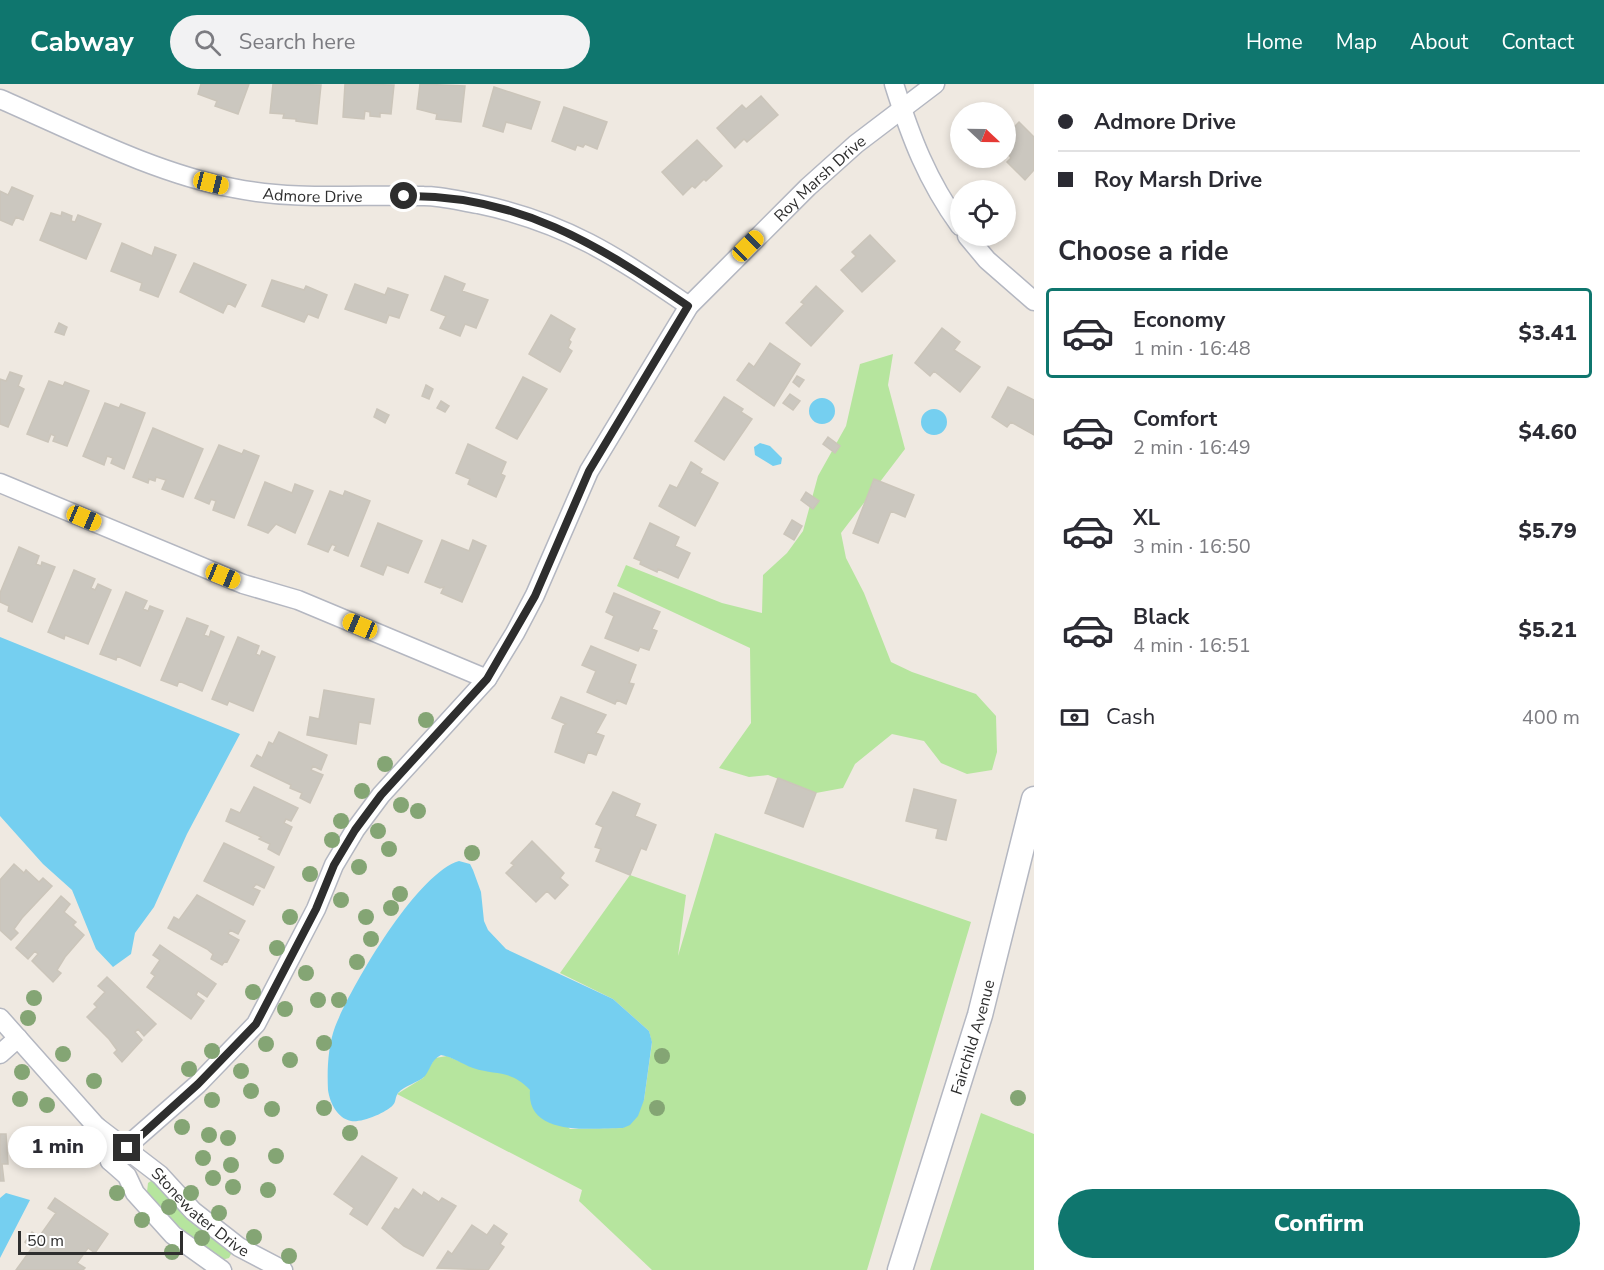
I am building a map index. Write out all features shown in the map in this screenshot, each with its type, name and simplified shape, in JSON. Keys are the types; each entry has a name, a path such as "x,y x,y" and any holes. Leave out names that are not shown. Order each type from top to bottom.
{"main road":[{"name":"Fairchild Avenue","path":"900,1270 980,1015 1034,799"}],"street":[{"path":"894,84 915,149 950,212"},
{"name":"Roy Marsh Drive","path":"110,1161 198,1084 256,1024 316,909 334,865 355,830 381,795 487,679 535,596 589,471 688,306 808,187 856,144 934,84"},
{"name":"Admore Drive","path":"0,99 189,178 233,188 292,197 426,196 523,215 566,230 610,253 688,306"},
{"path":"975,246 987,260 1034,301"},
{"path":"0,483 243,584 298,600 487,679"},
{"name":"Stonewater Drive","path":"0,1018 96,1125 160,1175 193,1211 239,1246 283,1270"},
{"path":"0,1054 18,1038"},
{"name":"Stonewater Drive","path":"96,1125 110,1161 127,1176 135,1193 174,1235 222,1270"}],"green space":[{"path":"893,354 888,385 905,449 841,533 846,558 864,593 891,662 912,672 976,694 996,716 997,752 992,770 967,774 941,763 924,741 892,734 855,764 843,788 816,793 768,775 749,777 719,768 751,723 750,648 617,586 626,565 722,603 762,613 763,575 787,553 803,531 818,476 846,426 860,364"},
{"path":"715,833 971,922 867,1270 652,1270 579,1201 582,1190 397,1094 423,1078 435,1058 447,1056 475,1068 506,1072 521,1080 570,1129 623,1128 644,1100 652,1043 649,1031 613,999 560,973 630,875 686,895 678,956"},
{"path":"981,1113 1034,1134 1034,1270 930,1270"},
{"path":"155,1181 232,1252 229,1258 222,1260 172,1221 147,1192 148,1183"}],"water":[{"path":"822,398 831,402 835,411 831,420 822,424 813,420 809,411 813,402"},
{"path":"934,409 943,413 947,422 943,431 934,435 925,431 921,422 925,413"},
{"path":"760,443 770,446 782,458 781,464 773,466 755,455 754,447"},
{"path":"0,637 240,734 187,834 154,907 135,933 131,954 113,967 96,949 72,890 43,864 0,816"},
{"path":"459,861 470,864 481,892 484,921 488,930 506,949 613,999 649,1031 652,1042 644,1100 638,1116 630,1125 623,1128 580,1129 550,1123 539,1116 532,1105 530,1090 523,1083 510,1076 473,1068 441,1055 433,1062 425,1076 401,1090 393,1105 379,1114 367,1119 351,1121 342,1117 335,1109 328,1090 328,1058 335,1027 355,985 387,933 424,886 442,870"},
{"path":"6,1193 30,1200 0,1258 0,1198"}],"building":[{"path":"201,84 249,84 238,114 215,106 217,101 198,94"},
{"path":"273,84 321,85 317,124 283,118 284,114 270,113"},
{"path":"345,84 394,85 391,114 380,113 380,117 370,116 370,112 365,111 364,119 343,117"},
{"path":"420,84 465,86 461,122 436,119 437,114 417,109"},
{"path":"494,87 540,102 531,129 506,122 503,132 483,126"},
{"path":"761,96 778,115 747,142 744,139 735,148 717,128 742,105 746,109"},
{"path":"564,107 607,122 597,149 585,144 583,147 577,145 575,150 552,141"},
{"path":"1019,122 1034,137 1034,170 1025,180 1013,168 1016,168 1016,125"},
{"path":"697,140 722,166 706,181 704,179 695,188 692,186 683,195 662,172"},
{"path":"12,187 33,196 23,220 16,217 12,225 0,220 0,191 8,195"},
{"path":"62,212 72,216 71,221 75,222 78,215 101,224 86,259 40,240 51,213 61,216"},
{"path":"870,235 895,261 862,292 841,270 856,256 852,252"},
{"path":"122,243 152,256 155,247 176,255 158,297 140,290 142,283 111,271"},
{"path":"194,263 246,285 235,307 228,303 223,313 180,292"},
{"path":"445,276 465,284 462,291 488,300 476,328 465,324 460,336 440,328 446,316 431,310"},
{"path":"272,280 304,290 306,286 327,295 318,318 308,314 304,322 262,306"},
{"path":"355,284 385,295 388,288 408,295 399,318 389,315 386,323 345,309"},
{"path":"816,286 843,311 811,346 786,323 804,304 801,302"},
{"path":"551,315 575,329 569,340 571,342 568,348 572,351 560,372 529,354"},
{"path":"59,323 67,327 64,335 55,332"},
{"path":"942,328 960,342 954,350 980,367 960,392 934,371 930,376 915,363"},
{"path":"770,343 800,364 774,406 737,380 749,363 754,367"},
{"path":"10,372 22,376 18,386 24,389 8,427 0,424 0,379 6,381"},
{"path":"797,376 804,380 799,387 793,382"},
{"path":"523,377 547,389 517,439 496,428"},
{"path":"49,381 63,386 65,382 89,391 67,446 53,441 55,436 51,434 48,442 27,434"},
{"path":"426,385 433,389 429,399 422,396"},
{"path":"1008,387 1034,400 1034,435 1011,422 1007,427 992,417"},
{"path":"790,394 800,401 793,410 783,403"},
{"path":"724,397 743,409 741,412 752,419 724,460 695,441"},
{"path":"441,401 449,406 445,412 437,408"},
{"path":"105,403 119,408 121,404 145,413 124,469 111,463 113,458 107,456 104,465 83,456"},
{"path":"377,409 389,415 385,423 374,417"},
{"path":"153,428 203,449 183,497 162,489 166,480 156,477 155,481 149,479 148,483 133,477"},
{"path":"828,437 840,446 835,453 823,444"},
{"path":"468,444 506,462 501,474 505,476 496,497 468,484 470,479 456,473"},
{"path":"219,445 242,454 244,450 259,456 234,518 213,510 216,501 211,499 209,504 195,498"},
{"path":"691,462 702,469 700,473 718,483 695,526 659,506 670,485 677,488"},
{"path":"874,479 914,495 905,517 891,511 878,543 853,533"},
{"path":"265,482 292,493 295,484 313,491 295,533 276,524 268,533 248,525"},
{"path":"330,491 343,496 345,491 370,501 348,556 334,550 336,546 332,544 328,552 308,544"},
{"path":"806,492 819,501 813,509 801,500"},
{"path":"792,520 802,526 794,540 784,534"},
{"path":"378,523 422,541 408,573 387,565 383,575 361,566"},
{"path":"650,523 679,537 675,546 690,553 678,578 658,569 657,572 640,564 641,561 634,558"},
{"path":"442,540 469,551 473,540 486,546 462,602 441,593 444,587 440,588 425,582"},
{"path":"19,547 39,556 36,564 41,566 42,562 55,567 32,622 8,611 9,606 0,602 0,593"},
{"path":"74,570 95,579 91,588 95,590 98,584 111,590 88,644 65,635 64,639 48,632"},
{"path":"126,592 147,601 143,609 148,611 150,606 163,611 140,666 117,656 116,660 100,654"},
{"path":"614,593 660,612 652,629 657,631 649,650 640,647 638,651 605,638 614,616 606,612"},
{"path":"187,618 208,626 204,635 209,637 211,631 224,637 202,691 179,681 177,686 161,680"},
{"path":"238,637 259,646 256,654 260,656 262,651 275,657 253,711 229,701 227,705 212,699"},
{"path":"591,646 636,665 629,683 634,684 626,704 617,700 615,704 587,692 596,671 582,665"},
{"path":"324,690 374,699 370,724 359,722 356,744 307,735 310,717 319,719"},
{"path":"561,697 606,715 596,733 604,736 596,755 588,752 584,763 555,752 563,726 566,724 552,718"},
{"path":"279,732 327,755 321,770 313,766 311,770 323,775 310,803 300,798 302,793 290,788 291,785 251,766 257,755 262,758 269,742 273,744"},
{"path":"778,778 816,793 803,827 765,813"},
{"path":"254,787 298,808 291,821 286,819 284,823 292,827 279,855 268,849 270,844 259,839 261,837 226,821 231,809 240,813"},
{"path":"914,789 956,800 946,840 936,838 938,829 906,821"},
{"path":"613,792 640,804 635,816 656,825 646,850 641,848 630,875 596,861 601,849 595,847 603,827 596,824"},
{"path":"532,841 564,873 560,878 568,885 555,899 547,891 536,902 506,873 514,865 511,863"},
{"path":"224,843 274,867 264,888 256,884 253,888 260,891 253,905 204,881"},
{"path":"14,864 24,873 26,870 39,882 43,878 52,886 22,918 14,929 18,933 11,940 0,930 0,880"},
{"path":"197,895 245,921 238,934 230,930 228,934 239,940 227,962 225,961 222,965 211,959 213,954 207,949 168,928 174,917 179,920"},
{"path":"61,896 70,904 64,912 76,922 73,925 84,935 65,957 57,970 61,973 53,982 32,961 38,954 35,951 28,959 16,948"},
{"path":"160,945 216,984 207,997 198,991 196,995 204,1001 191,1019 147,987 155,976 151,973 160,960 153,955"},
{"path":"107,977 156,1024 144,1036 138,1029 135,1032 142,1040 122,1062 114,1053 117,1050 109,1039 87,1017 97,1007 94,1004 105,992 98,986"},
{"path":"0,1134 6,1134 8,1164 2,1164 4,1181 0,1181"},
{"path":"362,1156 397,1178 367,1225 350,1214 354,1208 334,1194"},
{"path":"413,1189 422,1196 424,1192 439,1202 442,1198 456,1206 423,1256 404,1246 382,1228 395,1208 399,1210"},
{"path":"55,1198 108,1234 95,1253 88,1248 77,1263 85,1268 83,1270 16,1270 32,1248 25,1242 32,1232 39,1237 56,1213 48,1208"},
{"path":"472,1225 487,1235 494,1225 507,1234 500,1244 504,1247 488,1270 437,1268 448,1251 452,1254"}],"route":[{"path":"127,1148 198,1084 256,1024 316,909 334,865 355,830 381,795 487,679 535,596 589,471 688,306 610,253 566,230 497,208 426,196 404,196"}]}
